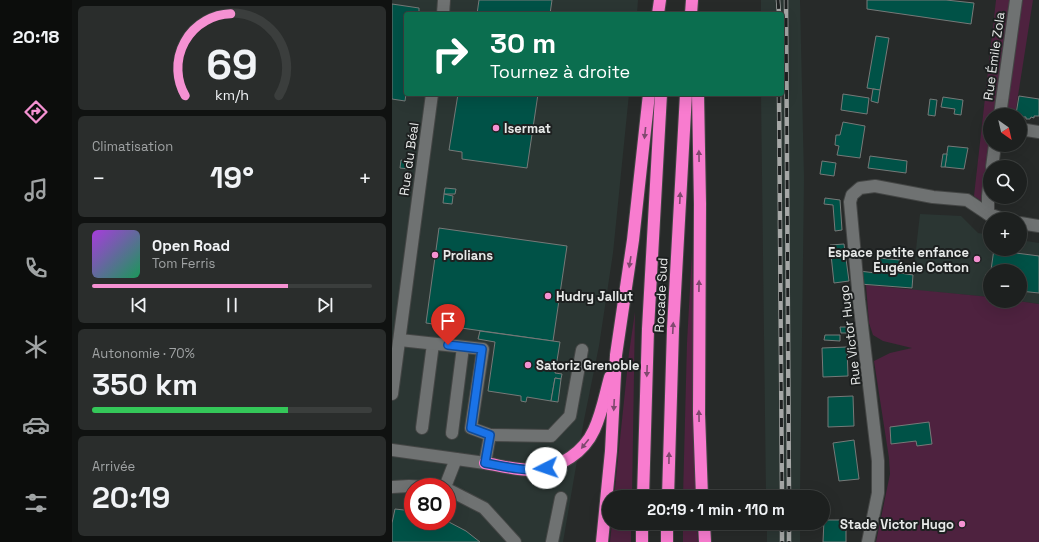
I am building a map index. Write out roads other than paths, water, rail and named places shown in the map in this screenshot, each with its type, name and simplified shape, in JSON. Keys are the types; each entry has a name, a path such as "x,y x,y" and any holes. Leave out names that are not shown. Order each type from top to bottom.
{"highway":[{"path":"658,12 660,0"},
{"path":"666,0 666,12"},
{"path":"691,12 692,0"},
{"path":"697,0 697,12"},
{"path":"602,542 611,451 616,355 633,240 649,96"},
{"name":"Rocade Sud","path":"643,490 648,329 661,96"},
{"name":"Rocade Sud","path":"668,490 673,329 686,96"},
{"path":"698,96 700,204 698,414 702,490"},
{"path":"485,463 509,468 536,470 553,466 567,460 576,453 588,440 594,430 616,355"},
{"path":"642,530 642,542"},
{"path":"667,530 667,542"},
{"path":"704,530 705,542"}],"street":[{"path":"443,12 444,0"},
{"name":"Rue Émile Zola","path":"1001,108 1016,0"},
{"name":"Rue du Béal","path":"392,394 432,96"},
{"path":"1027,130 1039,132"},
{"name":"Rue Victor Hugo","path":"868,542 878,493 878,461 873,407 859,300 850,202 852,195 860,188 874,186 933,197 967,200 985,212"},
{"path":"1027,224 1039,226"},
{"path":"400,340 482,349 471,428 490,435 551,436 570,416 582,350"},
{"path":"422,428 433,344"},
{"path":"452,432 463,347"},
{"path":"392,450 485,463 490,435"},
{"path":"449,478 456,459"},
{"path":"392,488 404,487"},
{"path":"456,493 484,508 515,542"},
{"path":"552,542 561,498"}],"railway":[{"path":"778,0 779,12"},
{"path":"786,0 789,490"},
{"path":"779,96 782,490"},
{"path":"782,530 782,542"},
{"path":"789,530 789,542"}],"place":[{"name":"Isermat","path":"496,128"},
{"name":"Prolians","path":"435,255"},
{"name":"Espace petite enfance Eugénie Cotton","path":"977,259"},
{"name":"Hudry Jallut","path":"548,296"},
{"name":"Satoriz Grenoble","path":"528,365"},
{"name":"Stade Victor Hugo","path":"962,524"}]}
